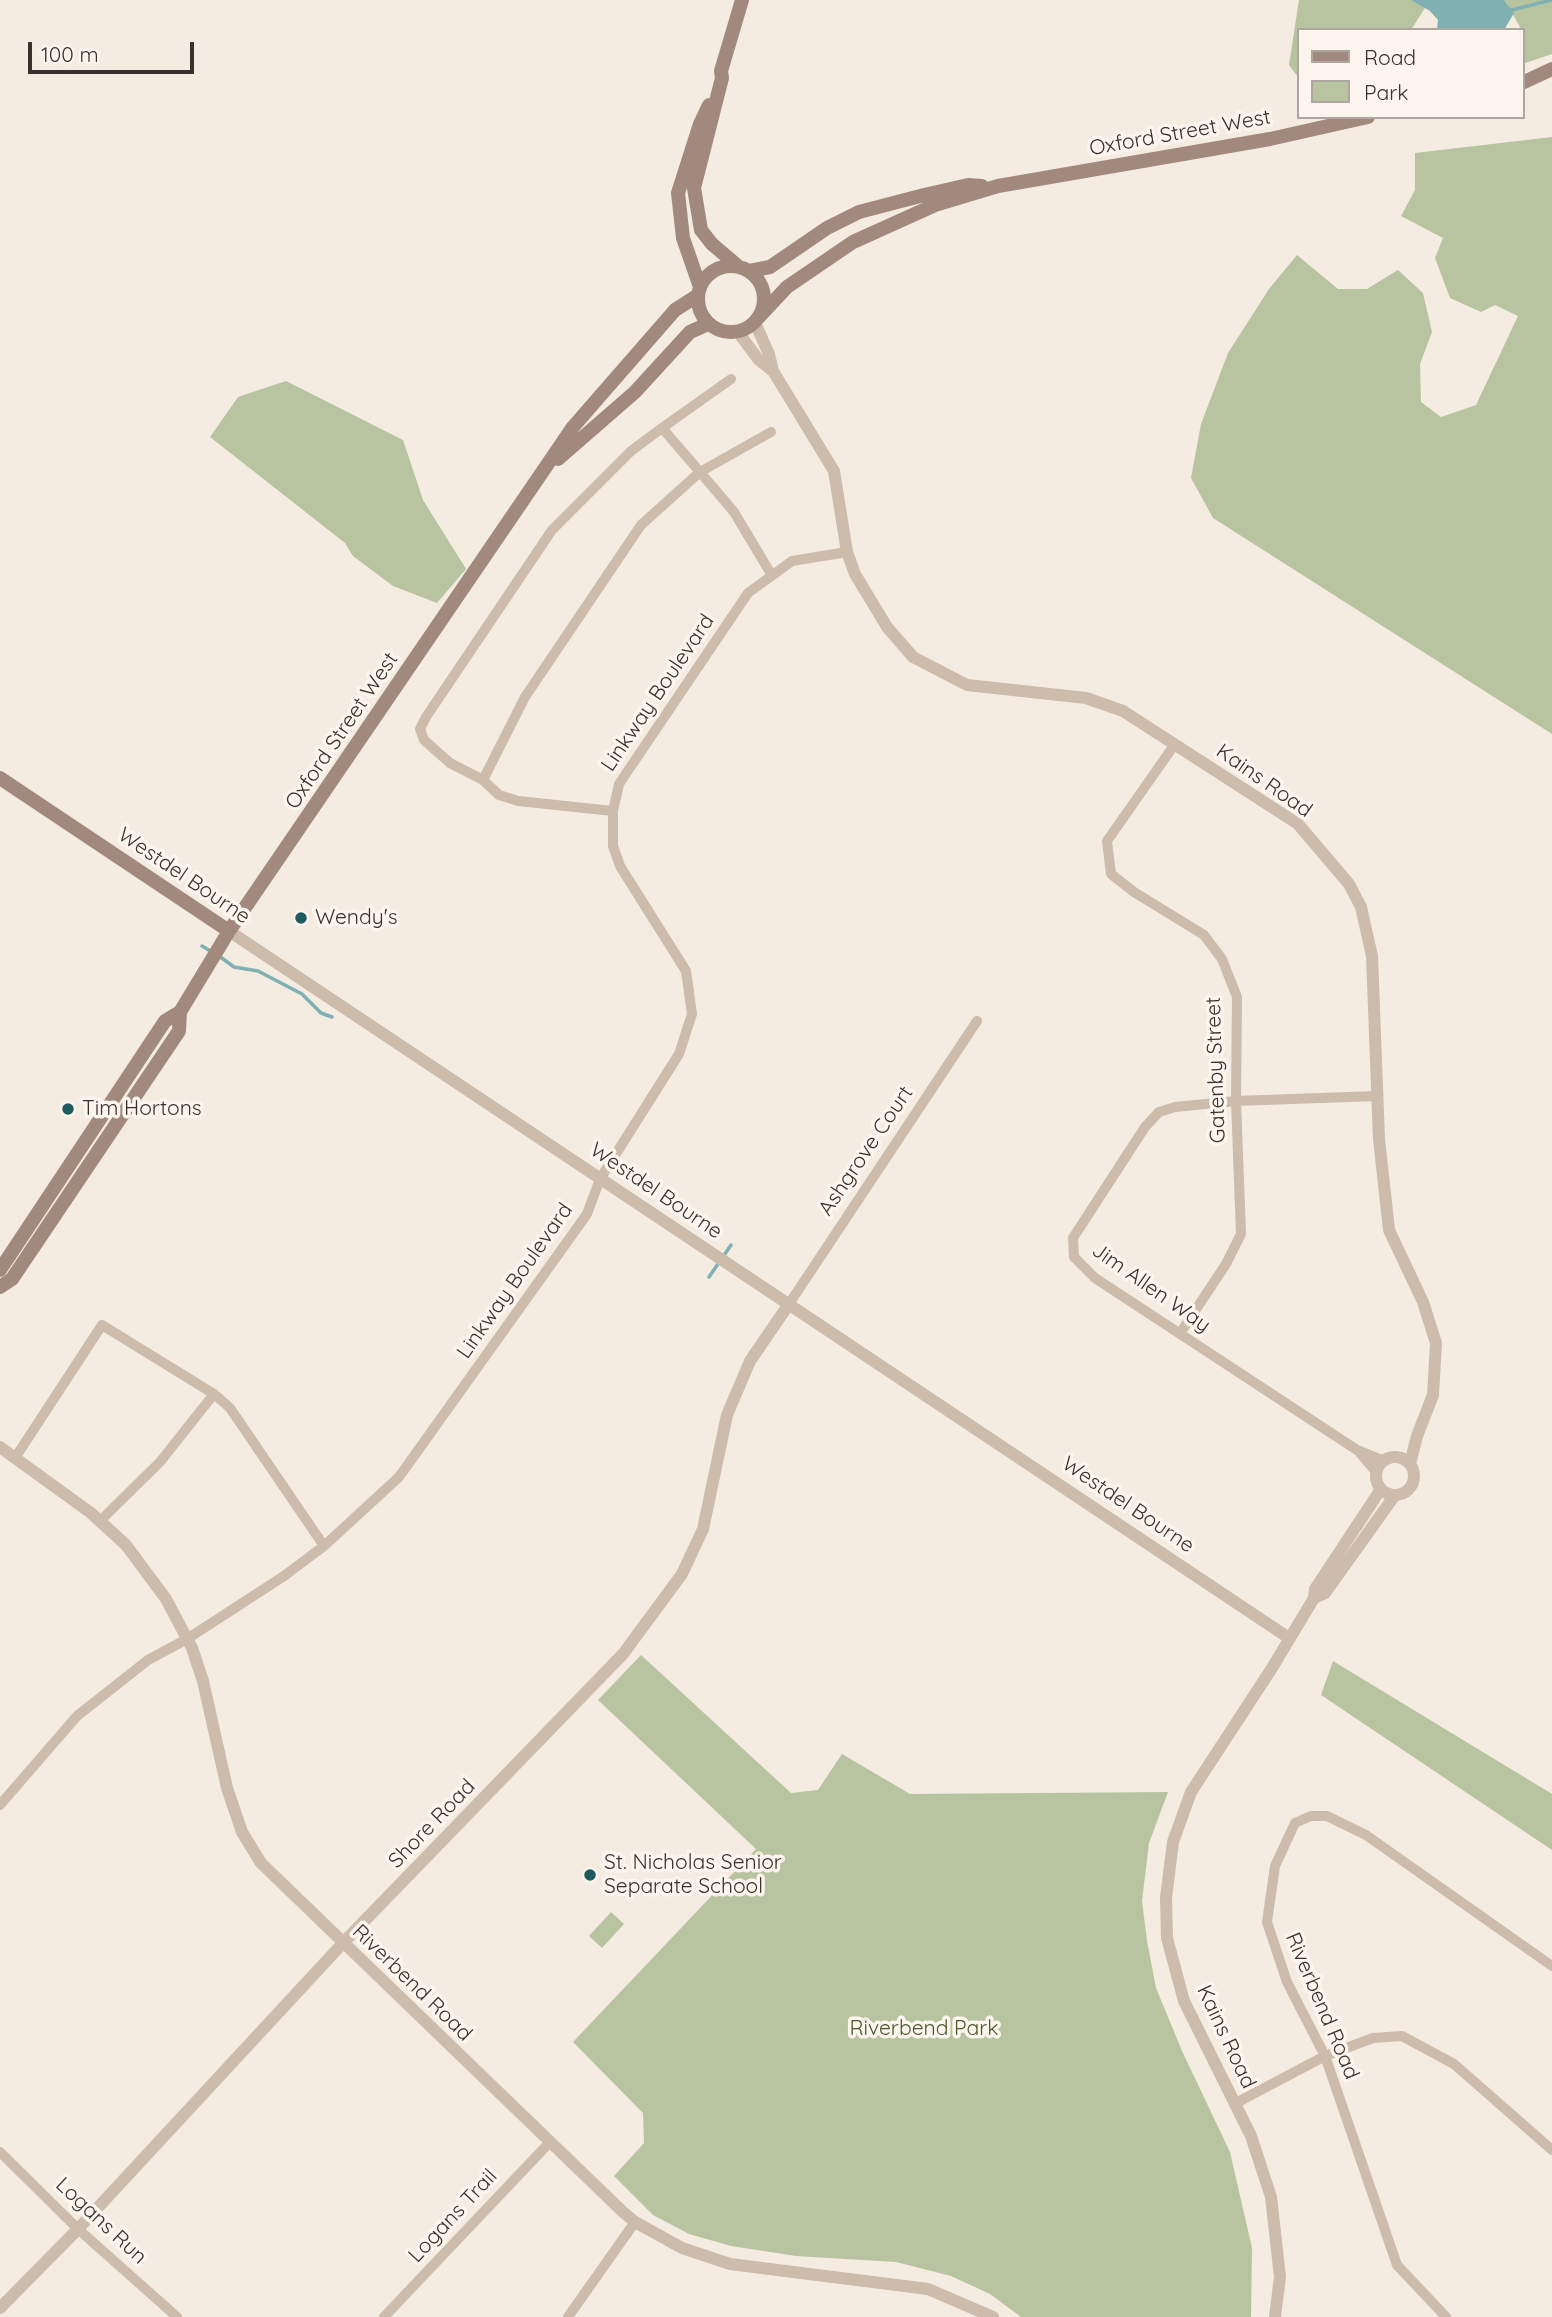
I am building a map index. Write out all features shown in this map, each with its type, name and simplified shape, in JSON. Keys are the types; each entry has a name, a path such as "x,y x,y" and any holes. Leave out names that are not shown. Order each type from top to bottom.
{"main road":[{"path":"722,78 699,124 678,193 683,238 698,291 698,307 708,324 722,332 738,332 757,320 764,298 757,278 712,244 701,230 694,188 722,78 721,71 742,0"},
{"path":"1524,82 1552,69"},
{"name":"Oxford Street West","path":"757,320 787,287 853,242 935,205 998,186 1270,139 1359,119"},
{"name":"Oxford Street West","path":"744,269 770,267 827,228 859,212 968,185 998,186"},
{"path":"698,291 704,278 720,268 744,269"},
{"name":"Oxford Street West","path":"0,1287 12,1279 179,1031 180,1013 229,931 573,427 675,310 698,291"},
{"name":"Oxford Street West","path":"542,475 597,422 635,392 690,332 708,324"},
{"name":"Westdel Bourne","path":"0,778 229,931"},
{"name":"Oxford Street West","path":"0,1270 165,1021 180,1013"}],"street":[{"name":"Kains Road","path":"757,320 773,371 834,471 847,552 862,589 887,627 913,657 931,669 967,685 1086,698 1123,711 1298,824 1349,884 1361,907 1372,956 1377,1096 1389,1230 1423,1302 1436,1343 1433,1395 1417,1436 1410,1464"},
{"name":"Kains Road","path":"738,332 758,359 773,371"},
{"path":"613,811 518,801 499,795 483,780 432,750 420,729 552,530 631,451 731,379"},
{"path":"662,428 734,512 771,574"},
{"path":"483,780 525,697 641,525 700,472 771,432"},
{"name":"Linkway Boulevard","path":"0,1805 77,1716 148,1660 187,1639 284,1576 324,1546 399,1476 587,1214 600,1179 679,1054 692,1014 686,971 620,866 613,846 613,811 619,784 748,593 792,561 847,552"},
{"name":"Gatenby Street","path":"1175,744 1107,841 1111,874 1133,892 1204,935 1222,958 1237,997 1236,1101 1241,1234 1226,1264 1181,1332"},
{"name":"Westdel Bourne","path":"229,931 1289,1638"},
{"name":"Ashgrove Court","path":"789,1304 977,1021"},
{"name":"Jim Allen Way","path":"1377,1096 1236,1101 1175,1107 1159,1112 1145,1127 1073,1238 1074,1257 1095,1278 1357,1450 1377,1474"},
{"name":"Shore Road","path":"0,2308 78,2229 343,1943 623,1654 682,1574 702,1529 727,1415 750,1361 789,1304"},
{"path":"15,1458 102,1325 214,1394 230,1408 324,1546"},
{"path":"100,1521 160,1462 214,1394"},
{"name":"Kains Road","path":"1390,1459 1417,1436"},
{"name":"Riverbend Road","path":"0,1447 100,1521 126,1545 149,1574 187,1639 203,1681 227,1788 242,1832 261,1863 635,2222 682,2248 730,2264 928,2289 993,2317"},
{"name":"Jim Allen Way","path":"1357,1450 1390,1459"},
{"path":"1390,1459 1410,1464 1413,1483 1403,1493 1395,1495 1381,1489 1377,1474 1390,1459"},
{"name":"Kains Road","path":"1275,2317 1280,2277 1271,2197 1236,2103 1184,2001 1167,1938 1166,1898 1173,1842 1191,1792 1314,1598 1315,1589 1381,1489"},
{"name":"Kains Road","path":"1314,1598 1325,1592 1395,1495"},
{"name":"Riverbend Road","path":"1446,2317 1397,2265 1325,2056 1287,1982 1267,1922 1275,1866 1295,1823 1311,1816 1327,1816 1366,1835 1552,1966"},
{"path":"1236,2103 1325,2056 1373,2038 1402,2036 1454,2064 1552,2150"},
{"name":"Logans Trail","path":"384,2317 550,2142"},
{"name":"Logans Run","path":"0,2152 78,2229 177,2317"},
{"path":"568,2317 635,2222"}],"green space":[{"path":"1299,0 1430,0 1412,28 1296,28 1296,74 1289,65"},
{"path":"1499,0 1552,0 1552,54 1524,63 1524,28 1519,28 1506,2"},
{"path":"1552,137 1552,734 1213,518 1191,478 1201,424 1228,353 1269,289 1297,255 1338,289 1367,289 1398,270 1423,293 1432,332 1420,364 1421,402 1441,417 1476,405 1518,316 1495,305 1481,312 1450,298 1435,258 1443,238 1401,216 1415,190 1415,153"},
{"path":"286,381 403,440 423,500 466,569 437,603 393,586 353,556 345,543 210,437 238,397"},
{"name":"Riverbend Park","path":"641,1655 791,1793 818,1790 842,1754 910,1794 1168,1792 1149,1843 1142,1901 1147,1941 1156,1988 1182,2051 1230,2152 1252,2248 1251,2317 1021,2317 990,2294 951,2276 896,2262 796,2256 731,2246 689,2234 653,2215 614,2176 644,2143 643,2113 573,2042 756,1849 598,1700"},
{"path":"1333,1661 1552,1794 1552,1850 1321,1695"},
{"path":"611,1912 624,1924 602,1948 589,1936"}],"water":[{"path":"1411,0 1504,0 1514,13 1505,28 1437,28 1438,20 1430,11"}],"waterway":[{"path":"1512,10 1551,0"},
{"path":"202,946 212,952"},
{"path":"219,956 234,967 258,971 302,994 321,1013 332,1017"},
{"path":"709,1277 731,1245"}],"place":[{"name":"Wendy's","path":"301,918"},
{"name":"Tim Hortons","path":"68,1109"},
{"name":"St. Nicholas Senior Separate School","path":"590,1875"}]}
